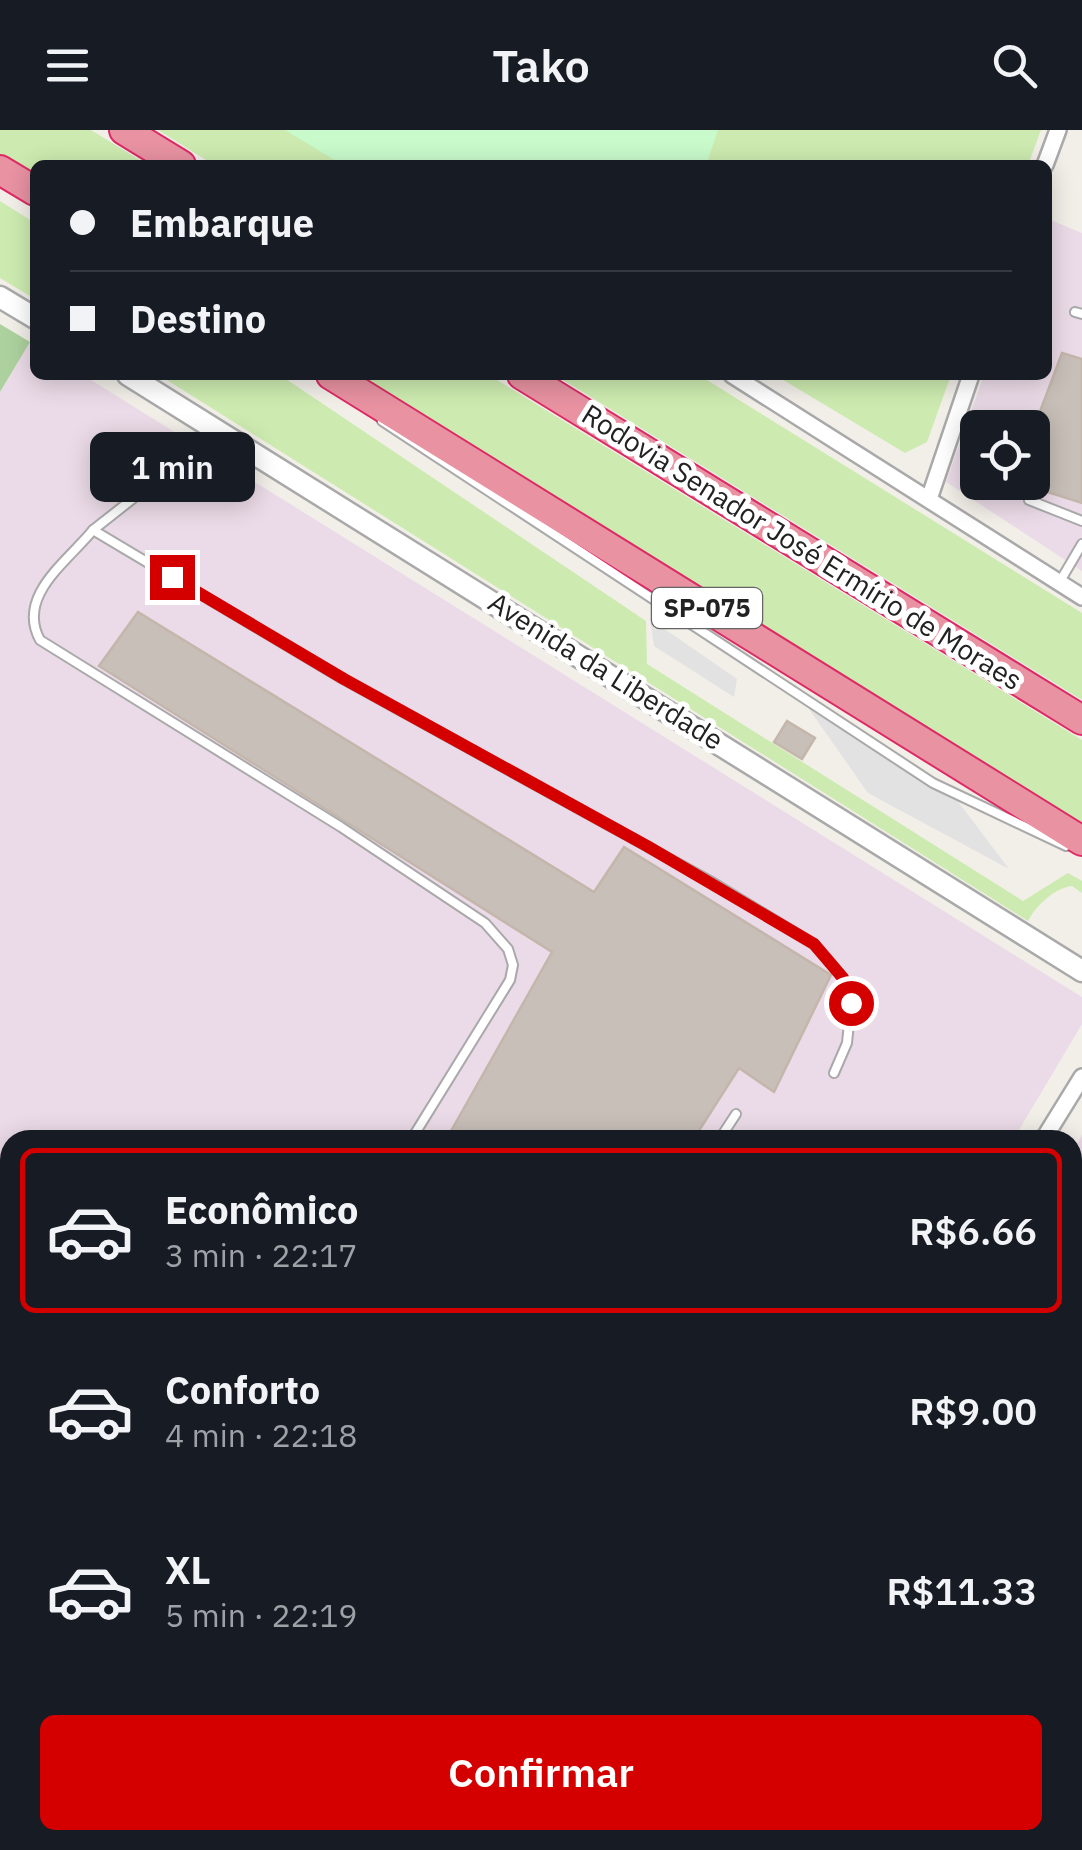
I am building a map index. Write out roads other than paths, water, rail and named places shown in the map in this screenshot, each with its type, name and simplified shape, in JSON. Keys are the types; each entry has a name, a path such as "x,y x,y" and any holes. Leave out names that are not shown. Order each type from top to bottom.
{"highway":[{"path":"124,130 173,160"},
{"path":"0,170 30,189"},
{"name":"SP-075","path":"339,380 1082,841"},
{"name":"Rodovia Senador José Ermírio de Moraes","path":"530,380 1082,720"}],"street":[{"path":"1047,160 1058,130"},
{"path":"0,296 30,315"},
{"name":"Avenida da Liberdade","path":"136,380 1082,971"},
{"path":"740,380 1082,598"},
{"path":"929,499 969,380"},
{"path":"1050,1130 1082,1077"}],"lane":[{"path":"337,380 396,434 900,762 1082,854"},
{"path":"220,431 93,530 36,596 32,624 40,640 357,837 485,923 508,948 513,964 510,980 417,1130"},
{"path":"1030,500 1082,521"},
{"path":"93,530 344,679 647,846 814,944 843,978 851,1003 847,1043 834,1074"},
{"path":"1059,582 1082,544"},
{"path":"726,1130 736,1114"}]}
